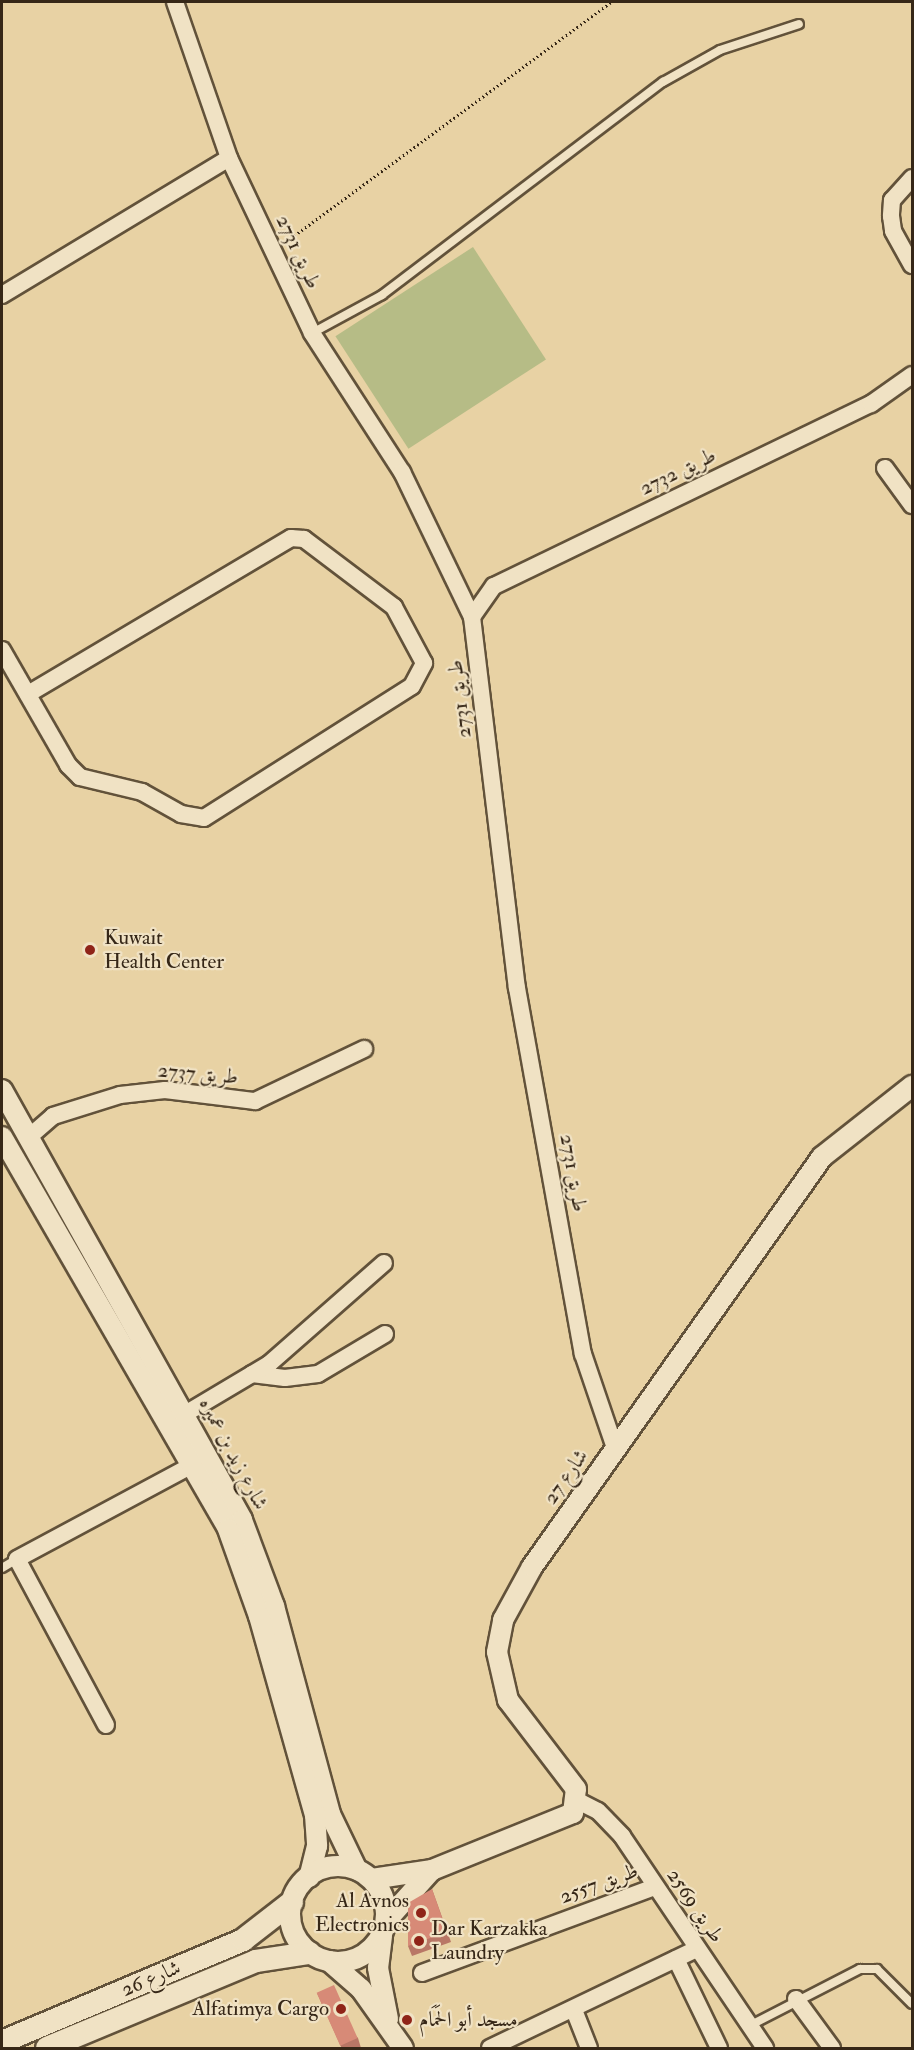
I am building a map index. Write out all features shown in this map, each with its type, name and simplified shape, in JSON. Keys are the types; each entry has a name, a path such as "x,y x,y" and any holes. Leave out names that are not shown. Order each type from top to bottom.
{"main road":[{"name":"شارع 26","path":"2,2042 243,1940 292,1902"},
{"name":"شارع 26","path":"47,2049 256,1961 319,1957"}],"street":[{"name":"طريق 2731","path":"175,2 229,158 312,333 402,472 472,617 517,988 582,1354 615,1448"},
{"path":"2,295 229,158"},
{"path":"912,178 892,200 891,216 893,231 912,265"},
{"name":"طريق 2732","path":"472,617 494,586 871,404 912,375"},
{"path":"885,468 912,505"},
{"path":"2,650 28,694 80,777 115,783 181,814 204,818 412,686 424,663 394,607 304,539 291,538 28,694"},
{"name":"طريق 2737","path":"29,1137 53,1116 120,1095 165,1090 255,1101 364,1049"},
{"name":"شارع 27","path":"578,1801 573,1784 508,1700 497,1652 503,1620 532,1567 822,1157 912,1086"},
{"name":"شارع زيد بن عميره","path":"2,1090 184,1414 254,1548 327,1804 364,1874"},
{"path":"3,1139 19,1120"},
{"name":"شارع زيد بن عميره","path":"3,1139 194,1464 250,1587 315,1815 317,1846 309,1876"},
{"path":"184,1414 252,1374 384,1263"},
{"path":"252,1374 285,1378 318,1374 385,1334"},
{"path":"106,1725 17,1559 194,1464"},
{"path":"403,2049 356,1983 319,1957 293,1930 292,1902 309,1876 327,1868 364,1874 432,1870 562,1820 578,1801"},
{"name":"طريق 2569","path":"578,1801 607,1818 765,2049"},
{"path":"319,1957 354,1960 432,1870"},
{"path":"364,1874 386,1906 378,1968 391,2030"},
{"name":"طريق 2557","path":"422,1973 655,1887"},
{"path":"490,2049 697,1950"},
{"path":"676,1959 719,2049"},
{"path":"796,1999 832,2049"},
{"path":"574,2010 589,2049"}],"lane":[{"path":"312,333 382,295 663,82 720,50 799,24"},
{"path":"2,1568 17,1559"},
{"path":"749,2026 796,1999 860,1969 877,1969 912,2004"}],"path":[{"path":"273,252 611,2"}],"green space":[{"path":"473,247 546,359 408,449 335,336"}],"building":[{"path":"432,1889 447,1932 408,1946 408,1903"},
{"path":"334,1985 358,2038 340,2046 317,1993"}],"place":[{"name":"Kuwait Health Center","path":"90,950"},
{"name":"Al Avnos Electronics","path":"421,1913"},
{"name":"Dar Karzakka Laundry","path":"419,1941"},
{"name":"Alfatimya Cargo","path":"341,2009"},
{"name":"مسجد أبو الحَمَام","path":"407,2020"}]}
